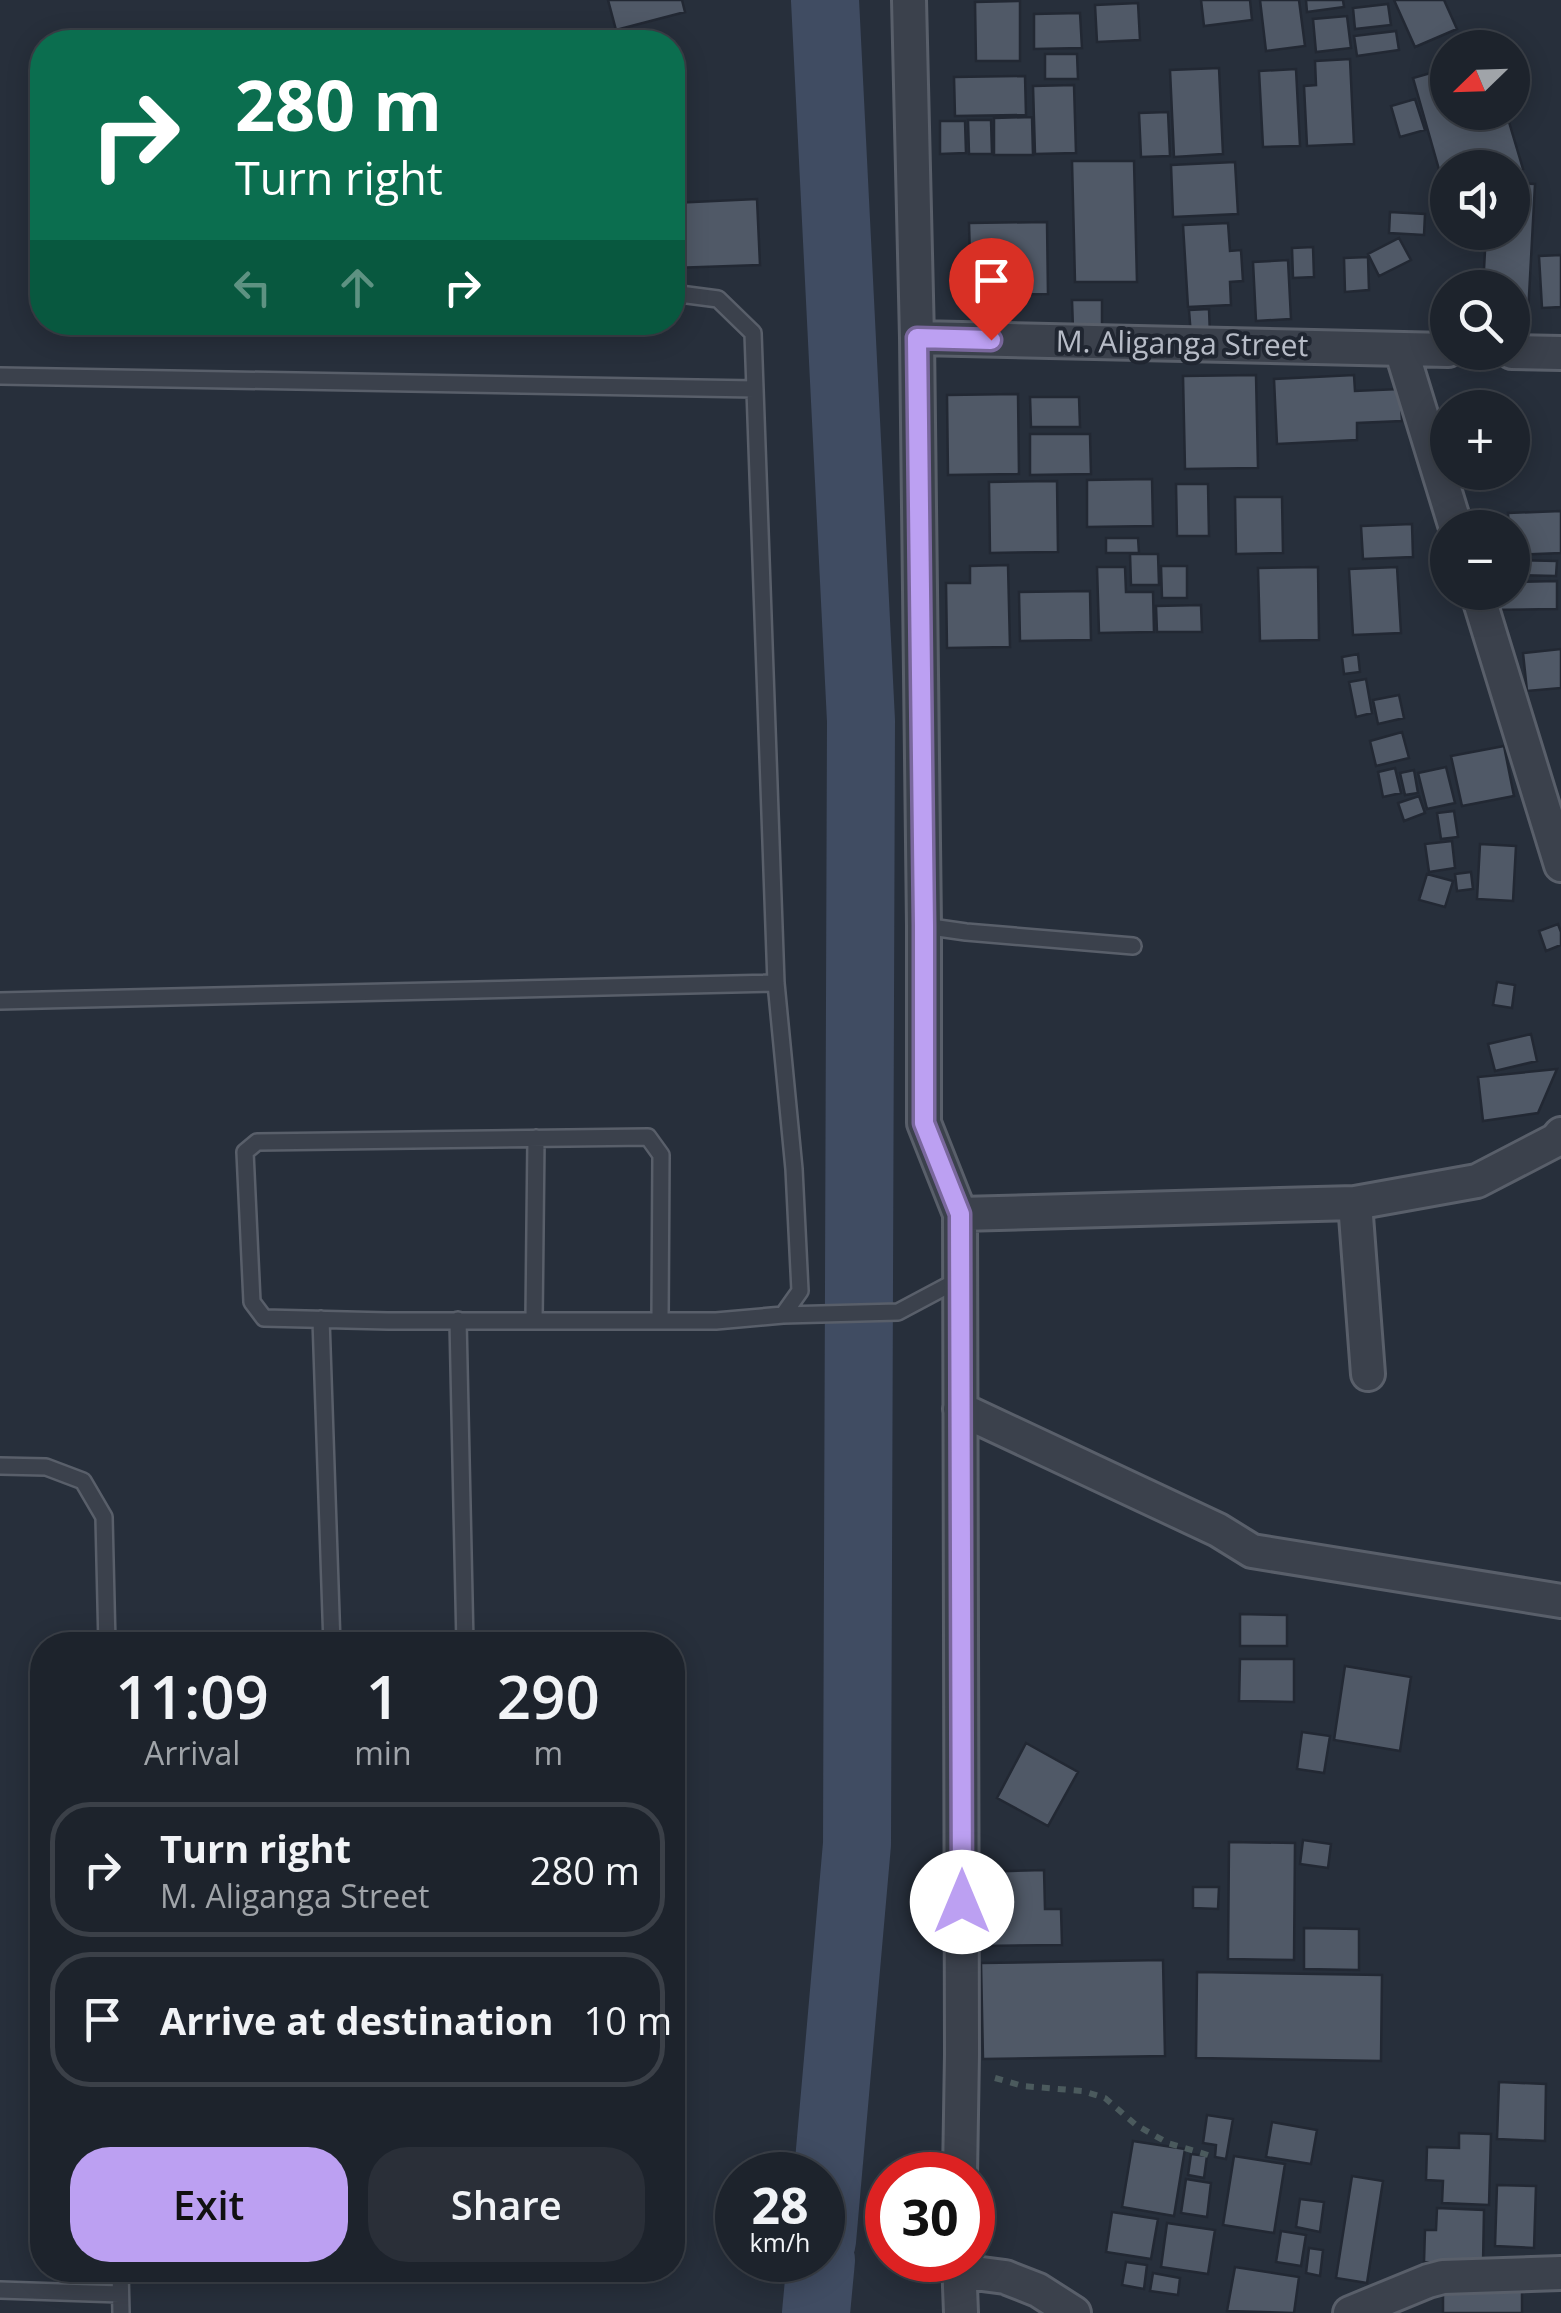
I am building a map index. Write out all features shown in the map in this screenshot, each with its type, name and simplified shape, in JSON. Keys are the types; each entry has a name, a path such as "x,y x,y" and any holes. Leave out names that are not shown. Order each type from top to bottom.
{"street":[{"path":"909,0 917,338 924,1123 960,1214 960,2152"},
{"name":"M. Aliganga Street","path":"917,338 1430,350"},
{"path":"1401,349 1450,510"},
{"path":"1530,353 1561,354"},
{"path":"1482,610 1561,865"},
{"path":"960,1214 1355,1202 1477,1181 1561,1134"},
{"path":"1355,1202 1368,1374"},
{"path":"960,1410 1218,1530 1252,1551 1561,1601"},
{"path":"1350,2313 1428,2280 1561,2273"},
{"path":"995,2274 1038,2290 1074,2313"},
{"path":"960,2282 961,2313"}],"lane":[{"path":"685,294 718,300 753,333 776,983 794,1170 800,1291 782,1315"},
{"path":"0,376 755,389"},
{"path":"924,926 1132,946"},
{"path":"0,1001 776,983"},
{"path":"660,1320 662,1155 648,1136 258,1142 245,1152 252,1302 264,1318 458,1320 660,1320 716,1320 882,1313 898,1312 960,1280"},
{"path":"534,1320 536,1138"},
{"path":"321,1319 332,1632"},
{"path":"458,1320 466,1632"},
{"path":"0,1466 46,1466 83,1481 104,1517 107,1632"},
{"path":"120,2282 121,2313"},
{"path":"0,2290 120,2294"}],"path":[{"path":"962,2054 988,2076 1023,2086 1083,2091 1105,2098 1136,2124 1168,2143 1208,2155"}],"building":[{"path":"608,0 682,0 685,12 616,30"},
{"path":"1201,0 1250,0 1252,20 1204,26"},
{"path":"1260,0 1299,0 1305,46 1266,51"},
{"path":"1306,0 1343,0 1344,7 1307,12"},
{"path":"1394,0 1444,0 1457,29 1430,30 1430,41 1415,47"},
{"path":"1020,1 1020,61 976,61 975,2"},
{"path":"1138,3 1140,40 1097,42 1095,5"},
{"path":"1388,4 1391,25 1355,29 1353,8"},
{"path":"1080,13 1082,48 1034,49 1034,14"},
{"path":"1347,16 1351,48 1316,52 1313,19"},
{"path":"1396,31 1399,50 1357,56 1354,36"},
{"path":"1045,54 1077,54 1078,79 1045,79"},
{"path":"1350,59 1354,144 1307,146 1304,86 1316,85 1315,61"},
{"path":"1219,68 1223,154 1174,157 1170,70"},
{"path":"1296,69 1300,146 1263,147 1259,71"},
{"path":"1430,73 1430,130 1511,130 1517,150 1433,150 1413,78"},
{"path":"1025,76 1026,115 955,116 954,77"},
{"path":"1074,85 1076,153 1035,154 1033,86"},
{"path":"1415,99 1425,130 1400,137 1391,106"},
{"path":"1168,112 1170,156 1141,157 1139,113"},
{"path":"1032,117 1033,155 994,155 994,118"},
{"path":"968,120 991,120 992,154 969,154"},
{"path":"940,121 965,121 966,153 940,154"},
{"path":"1072,161 1134,161 1137,282 1075,282"},
{"path":"1235,162 1238,214 1173,217 1171,165"},
{"path":"1530,184 1535,184 1530,278 1530,270 1484,270 1485,250 1530,250"},
{"path":"757,199 760,265 685,268 685,202"},
{"path":"1390,212 1425,214 1424,235 1389,233"},
{"path":"1047,222 1048,294 971,295 969,223"},
{"path":"1228,223 1230,251 1241,250 1243,281 1230,282 1231,305 1188,307 1183,225"},
{"path":"1399,238 1411,260 1379,276 1368,254"},
{"path":"1313,247 1314,277 1293,278 1292,248"},
{"path":"1561,255 1561,307 1542,308 1539,256"},
{"path":"1368,257 1369,290 1345,292 1344,258"},
{"path":"1288,260 1291,319 1256,321 1253,262"},
{"path":"1072,300 1102,300 1102,329 1073,329"},
{"path":"1209,309 1210,335 1191,336 1189,310"},
{"path":"1256,375 1258,468 1185,469 1183,376"},
{"path":"1354,375 1355,391 1400,389 1402,421 1357,423 1357,440 1277,444 1274,379"},
{"path":"1018,394 1019,474 948,475 947,395"},
{"path":"1030,397 1079,397 1080,427 1031,427"},
{"path":"1030,434 1090,434 1091,474 1030,475"},
{"path":"1152,479 1153,526 1087,527 1087,480"},
{"path":"1057,481 1058,552 990,553 989,482"},
{"path":"1176,484 1208,484 1209,536 1177,536"},
{"path":"1235,497 1282,497 1283,553 1236,554"},
{"path":"1561,511 1561,553 1530,554 1530,512"},
{"path":"1412,524 1413,557 1363,559 1361,526"},
{"path":"1106,538 1138,538 1139,553 1106,553"},
{"path":"1130,554 1158,554 1159,585 1131,585"},
{"path":"1530,560 1557,561 1556,576 1530,575"},
{"path":"1008,565 1010,647 947,648 946,583 970,583 970,566"},
{"path":"1161,566 1187,566 1187,598 1162,598"},
{"path":"1097,567 1125,567 1126,592 1153,592 1154,632 1099,633"},
{"path":"1318,567 1319,640 1260,641 1258,568"},
{"path":"1397,567 1401,633 1353,635 1349,569"},
{"path":"1557,581 1557,609 1530,609 1530,582"},
{"path":"1090,591 1091,640 1020,641 1019,592"},
{"path":"1201,605 1202,632 1157,632 1156,606"},
{"path":"1561,649 1561,688 1527,691 1523,653"},
{"path":"1358,654 1360,672 1344,674 1342,657"},
{"path":"1366,679 1372,713 1356,717 1349,682"},
{"path":"1399,695 1404,718 1378,724 1373,700"},
{"path":"1402,732 1409,758 1376,766 1370,741"},
{"path":"1504,746 1514,796 1462,806 1451,756"},
{"path":"1446,767 1455,803 1427,809 1418,773"},
{"path":"1395,768 1401,793 1383,797 1378,772"},
{"path":"1414,770 1418,793 1405,795 1400,773"},
{"path":"1419,796 1425,813 1404,821 1398,803"},
{"path":"1454,811 1458,837 1441,839 1437,813"},
{"path":"1452,841 1455,868 1429,872 1425,844"},
{"path":"1480,844 1516,846 1513,901 1477,899"},
{"path":"1471,872 1473,889 1457,891 1455,874"},
{"path":"1427,874 1453,881 1445,907 1419,900"},
{"path":"1558,924 1561,945 1546,951 1539,931"},
{"path":"1497,982 1515,985 1512,1008 1493,1005"},
{"path":"1531,1034 1537,1061 1495,1071 1488,1044"},
{"path":"1557,1069 1538,1113 1483,1121 1478,1077"},
{"path":"1240,1614 1287,1615 1287,1646 1240,1646"},
{"path":"1240,1659 1294,1659 1294,1702 1239,1701"},
{"path":"1345,1666 1411,1677 1400,1751 1334,1740"},
{"path":"1302,1732 1330,1736 1324,1773 1297,1769"},
{"path":"1026,1743 1078,1772 1048,1826 997,1798"},
{"path":"1303,1840 1331,1844 1328,1868 1300,1864"},
{"path":"1229,1842 1295,1843 1294,1960 1228,1959"},
{"path":"1044,1870 1045,1909 1061,1909 1062,1945 981,1946 979,1872"},
{"path":"1193,1887 1219,1887 1218,1909 1193,1908"},
{"path":"1304,1928 1359,1929 1359,1970 1304,1969"},
{"path":"1163,1960 1165,2056 983,2059 981,1963"},
{"path":"1197,1972 1382,1975 1381,2061 1196,2058"},
{"path":"1499,2082 1546,2084 1545,2141 1497,2139"},
{"path":"1207,2115 1233,2119 1226,2159 1215,2157 1216,2145 1203,2143"},
{"path":"1272,2122 1317,2130 1311,2164 1266,2157"},
{"path":"1459,2133 1491,2134 1489,2205 1442,2203 1443,2181 1426,2180 1427,2147 1459,2148"},
{"path":"1133,2141 1185,2149 1174,2216 1122,2207"},
{"path":"1191,2154 1207,2156 1204,2178 1188,2175"},
{"path":"1234,2156 1285,2164 1274,2233 1223,2225"},
{"path":"1352,2176 1383,2181 1367,2283 1336,2278"},
{"path":"1186,2179 1211,2183 1207,2217 1181,2213"},
{"path":"1497,2185 1536,2186 1534,2248 1495,2246"},
{"path":"1300,2199 1324,2202 1320,2232 1296,2227"},
{"path":"1437,2208 1484,2210 1483,2264 1424,2262 1425,2230 1436,2230"},
{"path":"1112,2212 1158,2219 1151,2259 1106,2252"},
{"path":"1167,2223 1215,2230 1208,2274 1161,2267"},
{"path":"1281,2231 1306,2235 1301,2266 1276,2262"},
{"path":"1309,2248 1323,2250 1320,2276 1306,2273"},
{"path":"1126,2262 1147,2265 1144,2289 1122,2285"},
{"path":"1235,2267 1299,2277 1294,2313 1227,2311"},
{"path":"1153,2273 1180,2278 1178,2295 1150,2291"},
{"path":"1443,2283 1522,2283 1522,2313 1443,2313"}],"waterway":[{"path":"825,0 861,721 857,1844 830,2152"},
{"path":"816,2313 819,2282"}],"route":[{"path":"962,1902 960,1214 924,1123 917,338 991,340"}]}
